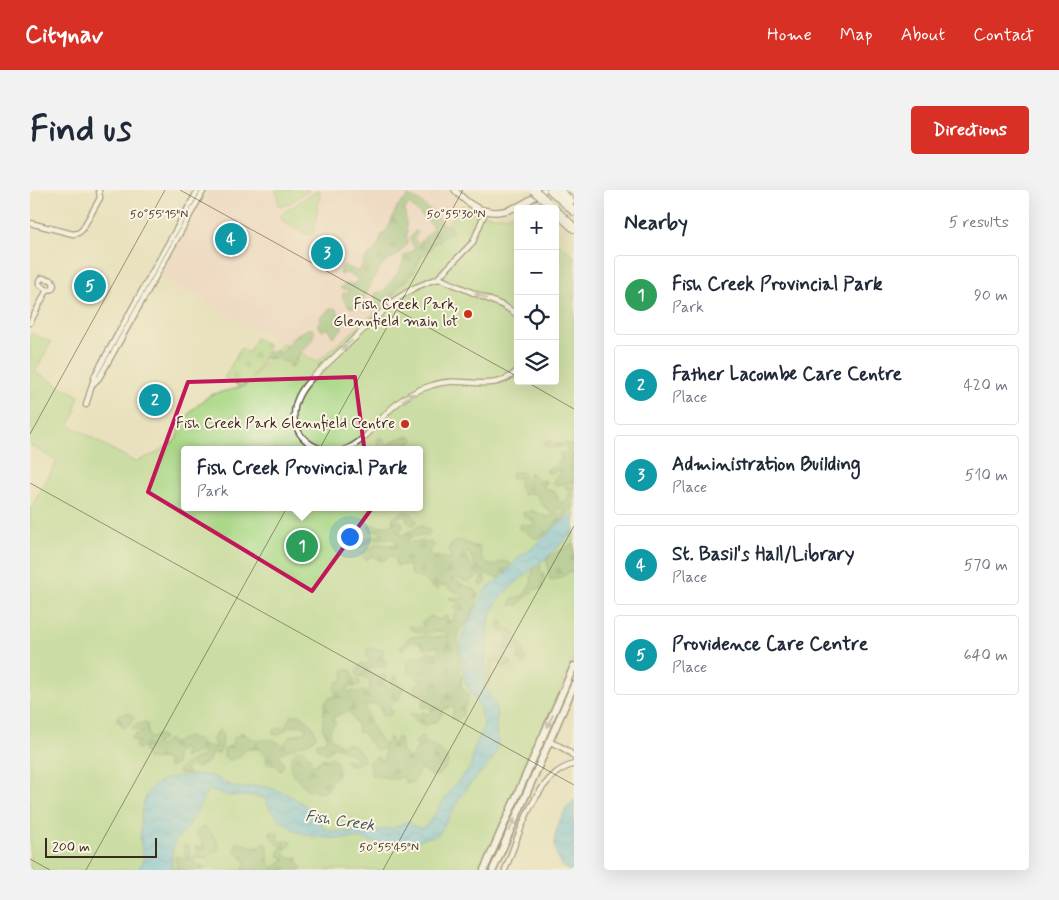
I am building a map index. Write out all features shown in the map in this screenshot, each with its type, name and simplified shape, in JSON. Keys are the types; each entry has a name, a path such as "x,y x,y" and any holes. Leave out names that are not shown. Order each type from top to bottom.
{"highway":[{"path":"534,190 550,205"},
{"path":"557,191 574,204"},
{"path":"557,191 574,211"},
{"path":"559,213 574,228"}],"main road":[{"path":"493,870 574,666"},
{"path":"484,870 574,685"}],"street":[{"path":"30,223 73,234 78,233 82,230 100,198 99,190"},
{"path":"86,405 95,375 198,190"},
{"path":"92,385 100,378 204,190"},
{"path":"455,190 470,204 486,210 502,212 518,207 544,190"},
{"path":"316,446 308,442 296,426 293,409 299,393 311,379 395,300 414,288 436,279 450,266 474,242 486,210"},
{"path":"450,266 447,276 452,284"},
{"path":"436,279 444,279 514,312"},
{"path":"30,324 47,290"},
{"path":"352,446 360,442 393,406 420,390 449,381 496,383 514,373"},
{"path":"546,740 572,754 574,757"},
{"path":"505,870 532,806 546,783 558,771 574,764"}],"highlighted area":[{"path":"355,377 372,508 312,591 148,492 188,382"}],"shaded area":[{"path":"209,190 447,190 463,205 385,304 316,362 160,277"}],"green space":[{"path":"275,190 309,190 290,203 281,206 278,205 278,195"},
{"path":"320,190 315,227 311,235 282,220 283,213"},
{"path":"408,196 420,201 436,213 442,224 451,226 452,232 449,235 443,235 439,242 433,243 430,250 421,256 414,273 409,276 406,282 402,282 388,303 375,311 375,293 383,291 403,263 403,256 415,249 409,239 415,231 418,232 414,238 418,244 432,230 432,225 409,204 405,210 407,244 398,255 380,267 363,300 354,308 349,307 342,297 344,292 347,295 349,290 341,289 340,287 346,284 355,284 358,278 346,273 340,275 339,272 343,265 359,272 365,259 378,246 381,236 388,228 397,207"},
{"path":"462,205 482,214 496,216 514,214 514,385 559,385 559,243 574,256 574,659 481,870 30,870 30,510 57,461 30,445 30,333 51,342 35,372 79,396 75,407 76,411 69,425 135,462 155,454 175,441 182,424 192,410 210,395 245,386 282,343 317,362 385,304"},
{"path":"335,308 342,317 342,329 335,336 332,336 328,328 322,331 317,325 321,320 320,317 330,309"},
{"path":"310,328 314,330 313,338 299,355 293,366 290,367 288,362 280,361 279,357 267,359 263,357 265,352 273,351 280,353 295,335"},
{"path":"256,338 269,346 250,381 241,387 224,378 241,348 248,353"},
{"path":"379,437 383,438 385,444 390,444 402,437 412,437 415,440 400,446 379,446 377,441"},
{"path":"545,441 551,441 555,445 565,442 574,446 574,466 569,467 570,469 574,468 574,483 552,484 556,477 562,473 559,470 548,473 546,470 555,466 559,461 563,462 559,454 568,452 568,449 565,446 548,448 543,445"},
{"path":"513,471 517,473 522,472 527,482 528,490 530,486 529,472 538,479 539,484 541,480 545,480 546,483 543,487 556,493 560,503 566,501 570,494 565,486 574,487 574,506 565,518 539,539 518,528 521,524 530,526 534,523 533,520 523,516 523,512 527,513 531,510 547,517 560,514 565,511 565,508 560,508 556,513 550,513 542,505 536,494 524,495 519,487 520,478 512,478 511,476"},
{"path":"405,511 411,513 417,522 412,525 407,521 406,516 399,516 398,520 402,522 403,527 399,534 403,535 421,525 431,532 427,536 413,536 406,540 413,542 424,541 435,545 429,552 431,556 451,558 448,549 452,543 459,540 478,546 483,559 493,566 504,562 511,564 506,572 498,578 488,575 474,563 469,553 465,552 464,554 471,565 479,568 484,574 486,583 480,586 479,582 483,577 480,575 468,582 457,578 451,579 478,593 472,612 458,634 460,673 462,675 461,686 469,695 462,716 456,720 452,718 454,707 451,706 443,710 436,722 422,726 411,717 411,713 419,715 423,712 428,714 432,711 427,706 422,707 423,699 429,700 427,694 414,694 415,686 423,680 417,678 415,674 407,673 408,663 413,657 419,657 430,651 435,654 440,648 424,648 418,642 406,645 402,650 399,646 412,637 425,635 432,637 449,636 442,631 415,631 408,626 422,628 424,627 421,623 431,616 438,620 447,616 449,622 454,619 457,610 453,608 460,604 456,601 452,602 449,598 462,599 464,595 446,586 439,586 437,590 423,579 412,575 408,565 397,566 395,564 396,560 392,556 387,556 385,560 381,561 372,556 366,560 361,554 377,544 397,545 394,539 389,538 373,540 360,548 358,544 365,539 383,533 381,531 371,531 368,528 370,525 378,527 392,524 393,517"},
{"path":"573,543 574,572 568,572 562,578 550,580 546,559"},
{"path":"540,564 540,570 544,575 542,589 535,589 519,605 510,605 512,599 524,595 532,582 531,576 535,567"},
{"path":"503,621 505,630 512,630 518,638 526,663 523,664 518,659 519,653 517,650 508,649 504,657 511,662 511,665 503,668 499,660 496,660 490,675 489,685 490,656 497,655 494,648 498,643 501,645 501,651 503,652 507,640 506,635 501,632 499,625 499,622"},
{"path":"368,649 383,649 382,657 387,665 385,667 373,668 368,673 386,676 383,684 390,688 395,688 390,683 393,676 396,676 403,688 399,699 393,701 389,708 394,711 388,717 385,715 383,717 378,704 365,705 367,715 375,732 386,746 389,736 391,738 391,747 397,738 400,738 401,750 409,758 411,758 418,746 415,743 420,737 423,737 425,744 428,743 440,749 448,760 445,769 441,773 431,776 420,768 414,781 408,784 405,782 404,777 395,779 371,775 372,766 368,765 369,761 378,757 382,761 384,760 385,749 377,750 373,748 364,733 358,732 357,725 350,712 334,717 333,721 336,723 330,729 330,737 341,745 348,743 353,746 361,753 364,761 350,765 345,762 346,759 354,761 357,759 349,752 333,746 326,753 317,748 317,742 324,742 327,736 322,728 326,701 336,695 334,689 337,682 342,681 344,670 351,670 354,679 360,681 360,684 356,687 348,687 345,690 369,692 369,680 363,676 357,676 356,671 361,664 366,664 370,660 366,656"},
{"path":"128,713 134,717 131,723 124,728 117,720 117,717 119,714"},
{"path":"300,715 311,724 316,737 310,742 280,753 280,758 284,765 280,771 276,765 266,763 266,755 258,749 246,749 239,757 229,760 224,756 224,749 232,745 233,739 242,732 253,739 272,739 283,745 291,736 305,732 306,726 291,726 278,735 273,734 273,731 277,728 285,727 291,716"},
{"path":"145,722 149,738 158,735 163,736 163,740 156,743 160,747 168,739 171,740 171,744 190,736 193,739 199,739 203,745 215,748 213,738 221,730 223,739 221,749 218,754 212,752 208,762 197,768 192,765 186,769 190,773 179,774 179,769 195,758 203,756 206,752 194,753 183,759 185,750 181,748 176,754 176,764 171,767 168,767 166,759 154,760 147,758 144,747 137,749 135,746 138,742 131,739 134,735 142,733 132,728 133,726"},
{"path":"301,749 304,750 307,756 310,756 312,764 317,764 323,758 328,760 331,757 338,764 338,775 331,781 328,790 317,793 313,790 307,790 295,778 291,770 291,761 294,754"},
{"path":"202,827 205,827 214,837 218,843 218,850 208,858 193,859 194,863 203,866 202,870 175,870 177,865 175,856 186,857 183,849 185,845 189,847 190,858 198,854 196,847 204,847 202,839 196,835"},
{"path":"272,831 278,834 278,841 287,840 291,842 291,845 286,848 284,854 289,858 298,857 298,862 303,870 243,870 246,861 234,852 235,844 238,842 257,848 265,843 268,846 268,862 272,867 277,866 285,859 278,855 281,846 272,839 270,833"}],"water":[{"path":"574,513 574,531 551,554 510,588 499,599 491,612 487,630 485,685 489,695 495,702 498,741 496,753 491,762 461,796 439,834 413,843 388,845 356,838 315,837 298,832 281,821 270,809 265,798 230,796 208,790 187,829 175,841 172,853 172,870 138,870 143,858 141,828 145,798 157,783 179,776 210,776 238,788 257,786 279,791 302,803 328,830 375,831 393,828 409,821 414,827 422,828 426,826 448,793 471,766 474,749 484,726 479,706 465,682 460,648 466,625 486,589 503,576 521,555 528,552 559,523"},
{"path":"574,800 574,870 566,870 557,854 555,839 556,831 565,810"}],"place":[{"name":"St. Basil's Hall/Library","path":"231,239"},
{"name":"Administration Building","path":"327,253"},
{"name":"Providence Care Centre","path":"90,286"},
{"name":"Fish Creek Park, Glennfield main lot","path":"468,314"},
{"name":"Father Lacombe Care Centre","path":"155,400"},
{"name":"Fish Creek Park Glennfield Centre","path":"405,424"},
{"name":"Fish Creek Provincial Park","path":"302,546"}],"water label":[{"name":"Fish Creek","path":"340,821"}]}
